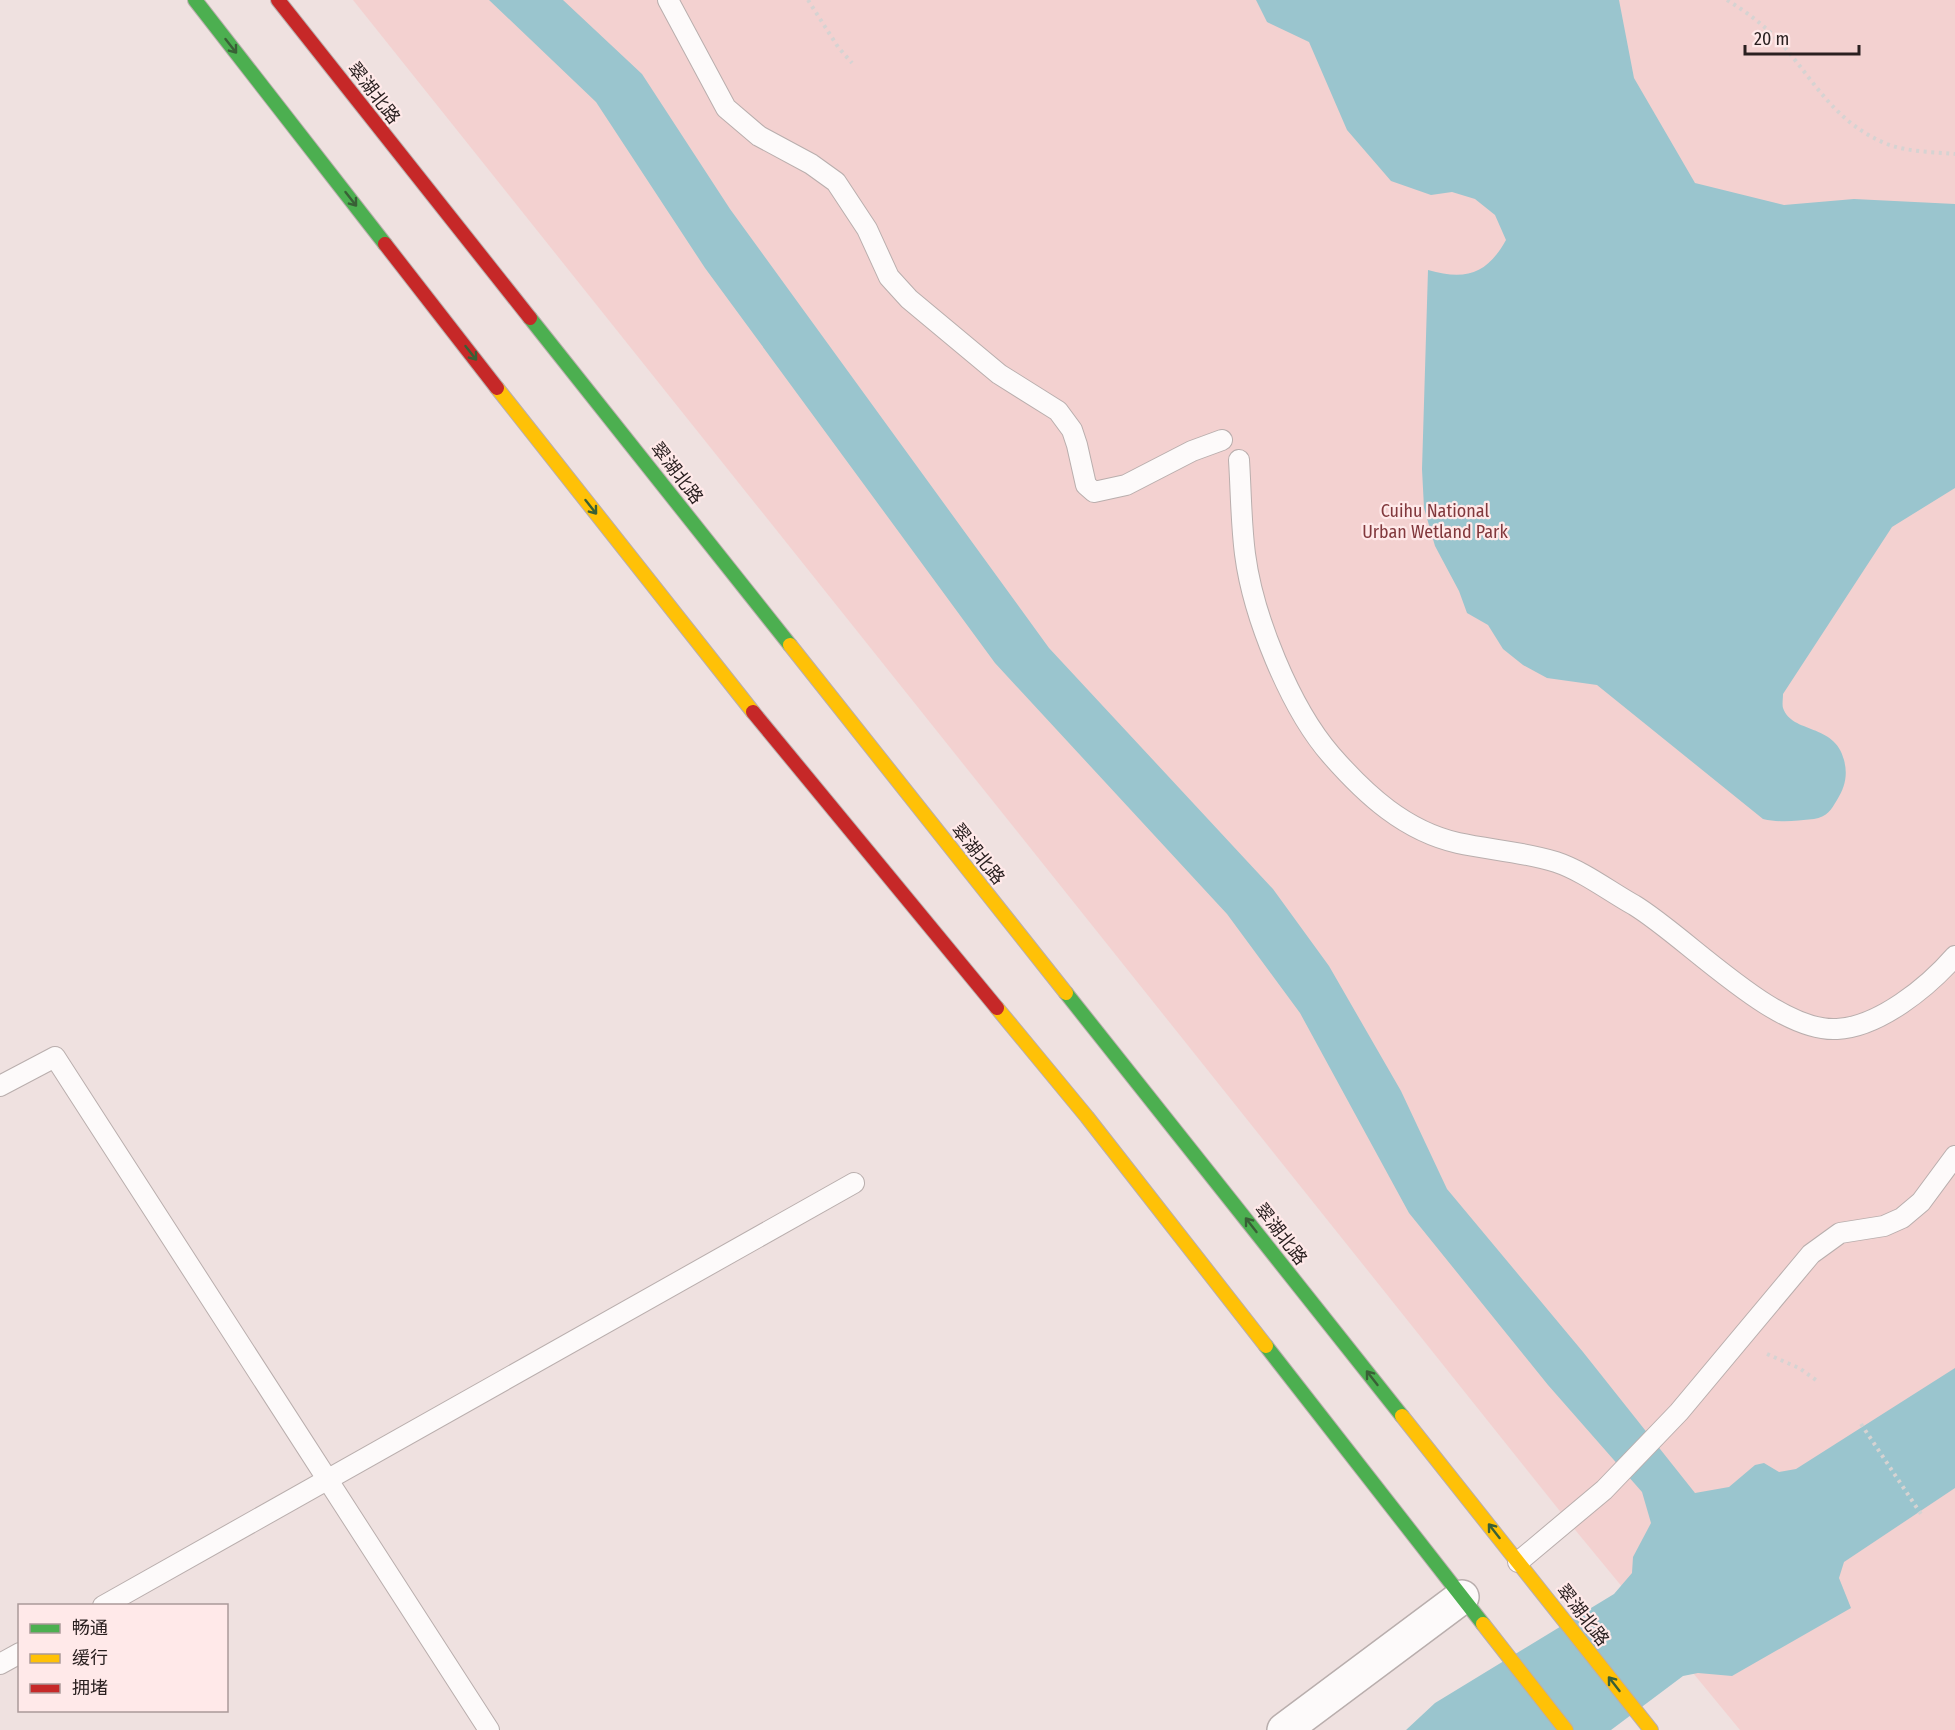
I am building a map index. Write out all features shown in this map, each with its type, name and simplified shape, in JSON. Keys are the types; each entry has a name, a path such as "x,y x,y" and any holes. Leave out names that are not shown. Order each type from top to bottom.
{"street":[{"path":"195,0 690,635 1087,1117 1566,1730"},
{"name":"翠湖北路","path":"278,0 1651,1730"},
{"path":"1284,1730 1462,1597"}],"lane":[{"path":"668,0 726,108 759,136 812,164 836,182 867,229 889,278 909,298 999,374 1058,411 1072,430 1086,485 1094,492 1126,485 1192,451 1222,440"},
{"path":"1239,460 1245,555 1257,606 1282,672 1308,726 1331,755 1400,820 1423,832 1456,843 1517,852 1558,863 1634,906 1683,939 1701,958 1726,976 1788,1017 1808,1025 1837,1029 1873,1019 1930,982 1955,956"},
{"path":"0,1086 55,1057 489,1730"},
{"path":"1518,1562 1604,1490 1679,1412 1811,1254 1840,1233 1884,1226 1902,1218 1921,1202 1955,1156"},
{"path":"105,1604 854,1183"},
{"path":"0,1664 18,1654"}],"path":[{"path":"808,0 838,47 852,63"},
{"path":"1727,0 1759,21 1782,45 1824,99 1865,133 1888,144 1955,154"},
{"path":"1740,1341 1799,1368 1819,1382"},
{"path":"1861,1424 1921,1514"}],"green space":[{"name":"Cuihu National Urban Wetland Park","path":"353,0 1955,0 1955,1730 1740,1730 1567,1520"}],"water":[{"path":"489,0 563,0 642,74 730,209 1049,648 1273,889 1329,966 1401,1091 1447,1189 1583,1352 1695,1493 1729,1487 1755,1465 1764,1463 1779,1472 1796,1469 1955,1368 1955,1488 1844,1562 1839,1578 1851,1608 1732,1676 1698,1673 1683,1676 1611,1730 1406,1730 1435,1703 1614,1594 1632,1573 1633,1557 1651,1523 1642,1492 1548,1385 1409,1213 1300,1013 1227,914 995,663 705,268 596,102"},
{"path":"1256,0 1619,0 1634,78 1695,183 1784,205 1854,199 1955,204 1955,488 1892,527 1783,694 1783,707 1788,716 1795,722 1832,740 1839,748 1844,760 1846,776 1844,786 1835,804 1825,815 1814,819 1794,821 1763,819 1597,685 1547,678 1523,665 1503,649 1488,625 1467,613 1459,591 1435,546 1424,508 1422,469 1428,270 1454,275 1474,272 1491,261 1506,240 1495,215 1475,199 1452,192 1431,195 1391,181 1347,130 1309,42 1267,22"}],"traffic: fast":[{"path":"195,0 385,244"},
{"path":"530,318 790,645"},
{"path":"1066,993 1402,1416"},
{"path":"1266,1346 1483,1624"}],"traffic: slow":[{"path":"497,388 753,712"},
{"path":"790,645 1066,993"},
{"path":"997,1008 1087,1117 1266,1346"},
{"path":"1402,1416 1651,1730"},
{"path":"1483,1624 1566,1730"}],"traffic: jam":[{"path":"278,0 530,318"},
{"path":"385,244 497,388"},
{"path":"753,712 997,1008"}]}
